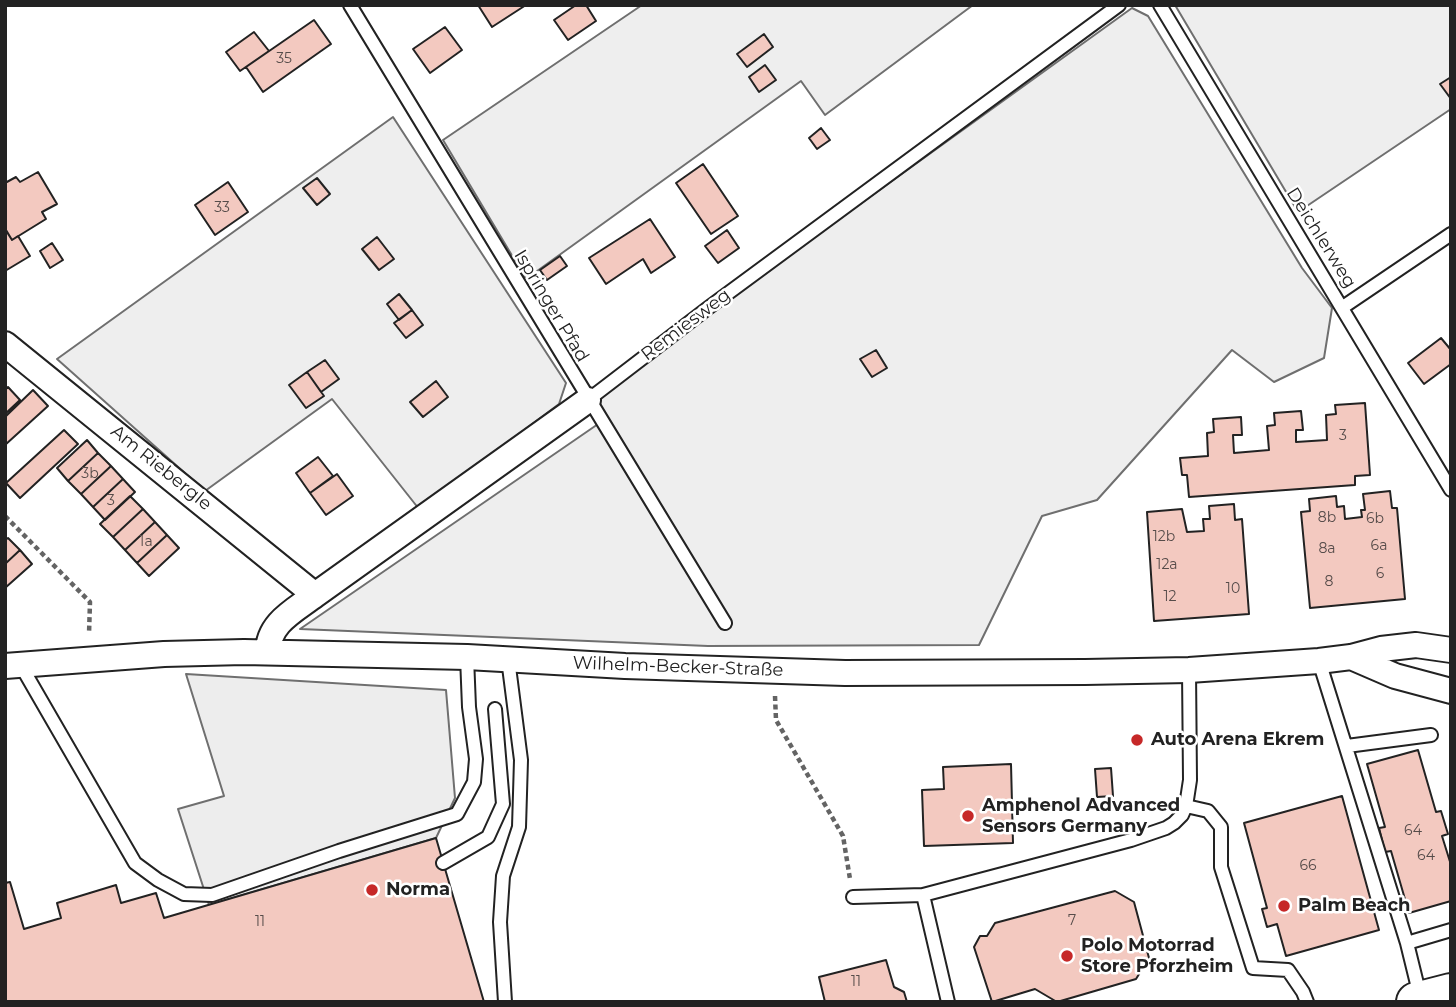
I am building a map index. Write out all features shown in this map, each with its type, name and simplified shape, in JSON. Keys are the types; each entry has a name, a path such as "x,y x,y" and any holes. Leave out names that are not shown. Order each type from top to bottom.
{"street":[{"name":"Am Riebergle","path":"5,344 315,594"},
{"name":"Remiesweg","path":"268,652 268,638 274,628 315,594 588,400"},
{"name":"Wilhelm-Becker-Straße","path":"13,665 164,654 268,652 467,657 775,671 974,673 1189,670 1320,661 1416,645 1451,650"},
{"path":"1351,657 1395,676 1451,691"}],"lane":[{"name":"Ispringer Pfad","path":"351,5 724,623"},
{"name":"Remiesweg","path":"588,400 708,307 1119,5"},
{"name":"Deichlerweg","path":"1160,5 1451,490"},
{"path":"1343,307 1451,234"},
{"path":"13,665 135,863 184,894 212,895 339,850 457,814 474,782 476,759 469,707 467,657"},
{"path":"505,1002 500,922 503,876 519,827 522,760 508,659"},
{"path":"1320,661 1406,943 1429,998"},
{"path":"853,897 923,895 1166,828 1182,815 1190,780 1189,670"},
{"path":"443,863 488,837 503,804 495,709"},
{"path":"1347,746 1430,735"},
{"path":"1186,806 1208,810 1221,827 1221,867 1253,968 1288,970 1307,1002"},
{"path":"923,895 948,1002"},
{"path":"1406,943 1451,930"}],"path":[{"path":"5,516 90,602 88,659"},
{"path":"775,671 776,720 843,836 853,897"}],"shaded area":[{"path":"642,5 973,5 825,115 801,81 526,279 443,140"},
{"path":"1175,5 1451,5 1451,109 1298,212"},
{"path":"1132,8 1148,16 1302,268 1332,308 1324,358 1274,382 1232,350 1097,500 1042,516 979,645 708,646 300,629 601,422 588,400"},
{"path":"393,117 566,383 559,404 419,509 332,399 205,491 57,359"},
{"path":"186,674 446,690 455,798 436,838 209,905 178,809 224,796"}],"building":[{"path":"478,5 526,5 492,27"},
{"path":"576,5 586,5 596,21 568,40 554,20"},
{"path":"314,20 331,44 263,92 246,67"},
{"path":"445,27 462,50 430,73 413,49"},
{"path":"254,32 269,51 240,71 226,52"},
{"path":"764,34 773,47 747,67 737,54"},
{"path":"765,65 776,80 759,92 749,77"},
{"path":"1451,77 1451,99 1440,84"},
{"path":"821,128 830,140 817,149 809,138"},
{"path":"703,164 738,216 711,234 676,183"},
{"path":"38,172 57,204 42,212 46,219 12,240 5,229 5,183 16,177 20,182"},
{"path":"317,178 330,194 317,205 303,188"},
{"path":"228,182 248,212 215,235 195,205"},
{"path":"650,219 675,257 651,273 643,259 606,284 589,258"},
{"path":"6,230 12,240 18,236 30,256 5,271"},
{"path":"727,230 739,248 718,263 705,246"},
{"path":"377,237 394,259 379,270 362,249"},
{"path":"52,243 63,260 50,268 40,251"},
{"path":"560,256 567,266 547,280 540,270"},
{"path":"399,294 412,310 399,320 387,304"},
{"path":"412,310 423,325 406,338 394,323"},
{"path":"1441,338 1451,350 1451,364 1424,384 1408,363"},
{"path":"876,350 887,368 872,377 860,359"},
{"path":"325,360 339,379 321,392 307,372"},
{"path":"307,372 324,396 306,408 289,385"},
{"path":"436,381 448,397 423,417 410,402"},
{"path":"8,387 20,400 5,414 5,390"},
{"path":"33,390 48,406 5,445 5,417"},
{"path":"1365,403 1370,475 1355,476 1355,485 1189,497 1187,475 1182,475 1180,458 1208,456 1207,433 1214,432 1213,419 1241,417 1242,435 1233,435 1234,453 1269,450 1267,426 1275,425 1274,413 1301,411 1303,430 1296,430 1296,442 1327,440 1326,415 1336,414 1335,405"},
{"path":"64,430 78,444 20,498 6,483"},
{"path":"87,440 98,453 68,481 57,468"},
{"path":"98,453 111,466 81,494 68,481"},
{"path":"318,457 333,476 310,493 296,473"},
{"path":"111,466 123,479 93,507 81,494"},
{"path":"337,474 353,496 326,515 310,493"},
{"path":"123,479 135,492 105,520 93,507"},
{"path":"1390,491 1392,508 1397,508 1405,599 1310,608 1301,512 1310,511 1309,499 1336,496 1337,507 1344,506 1345,519 1362,517 1361,510 1365,510 1363,494"},
{"path":"130,496 143,509 113,537 100,524"},
{"path":"1234,504 1235,520 1242,519 1249,614 1154,621 1147,512 1182,509 1187,532 1204,531 1203,519 1210,519 1209,506"},
{"path":"143,509 155,522 125,550 113,537"},
{"path":"155,522 167,535 137,563 125,550"},
{"path":"167,535 179,548 149,576 137,563"},
{"path":"8,538 20,550 5,564 5,540"},
{"path":"20,550 32,564 5,588 5,564"},
{"path":"1418,750 1436,812 1441,811 1448,834 1442,836 1451,865 1451,901 1409,913 1391,851 1385,852 1379,828 1385,827 1367,764"},
{"name":"Amphenol Advanced Sensors Germany","path":"1011,764 1013,843 924,846 922,790 944,789 943,767"},
{"path":"1111,768 1113,796 1097,797 1095,769"},
{"path":"1342,796 1379,930 1286,956 1277,924 1267,927 1262,909 1267,908 1244,823"},
{"path":"436,838 484,1002 5,1002 5,883 10,882 24,929 61,918 57,903 116,885 121,903 156,893 164,918"},
{"path":"1115,891 1134,902 1149,958 1136,979 1057,1002 1035,989 992,1002 974,947 980,936 987,936 995,923"},
{"path":"886,960 894,987 904,992 907,1002 825,1002 819,977"}],"place":[{"name":"Auto Arena Ekrem","path":"1137,740"},
{"name":"Amphenol Advanced Sensors Germany","path":"968,816"},
{"name":"Norma","path":"372,890"},
{"name":"Palm Beach","path":"1284,906"},
{"name":"Polo Motorrad Store Pforzheim","path":"1067,956"}]}
